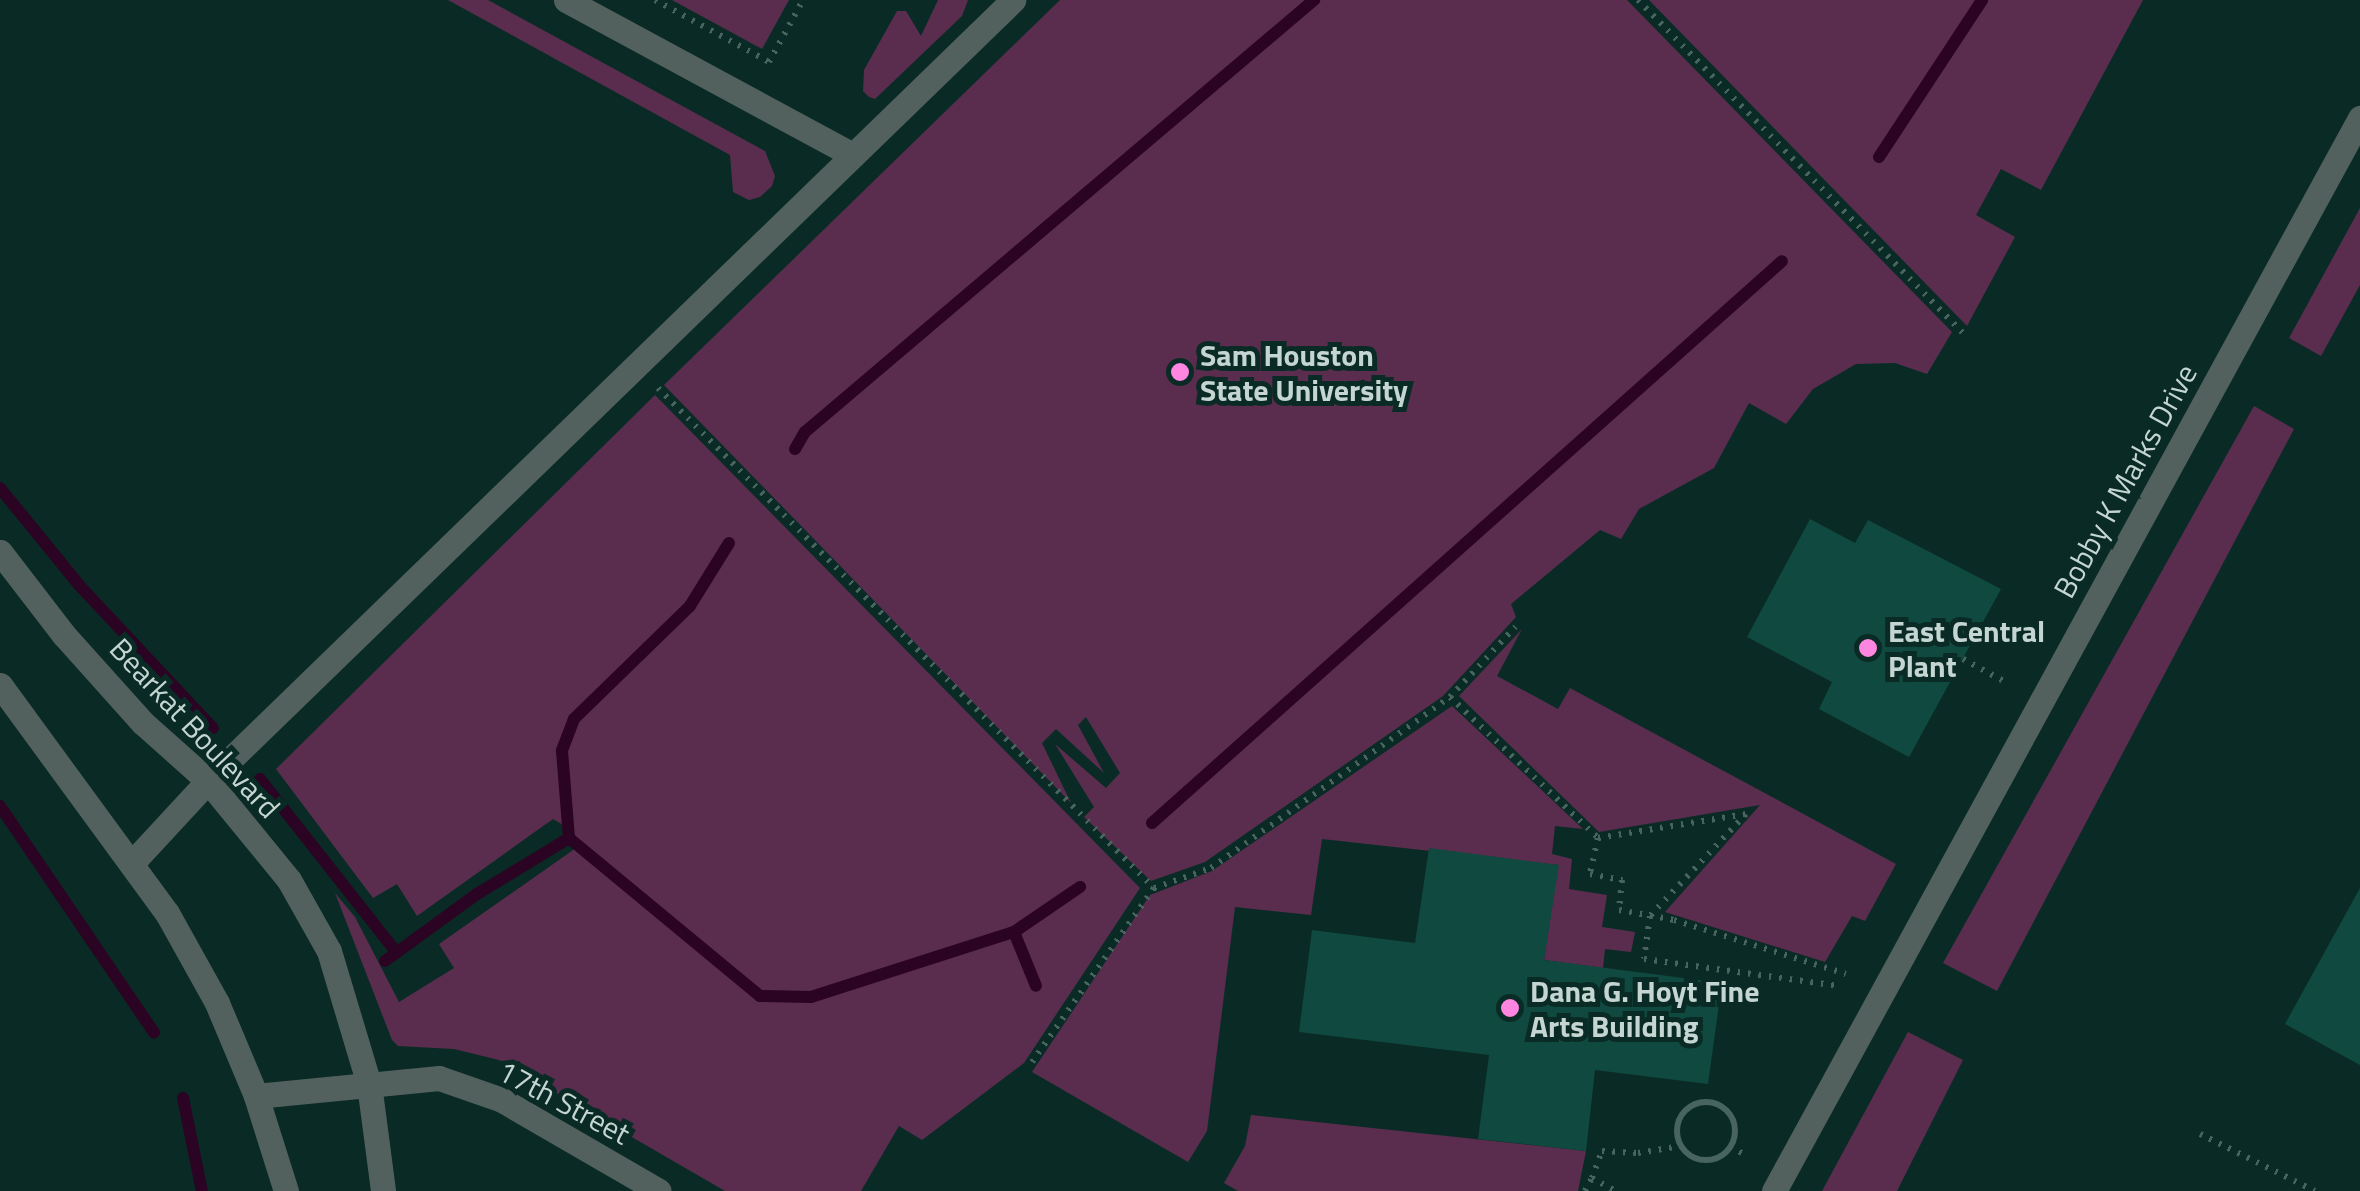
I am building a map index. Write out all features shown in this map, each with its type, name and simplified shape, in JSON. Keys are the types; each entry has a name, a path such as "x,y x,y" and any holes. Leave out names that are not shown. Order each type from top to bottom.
{"street":[{"path":"566,0 853,156"},
{"path":"132,863 208,781 1013,0"},
{"name":"Bobby K Marks Drive","path":"1774,1191 2360,118"},
{"name":"Bearkat Boulevard","path":"0,552 64,635 143,723 208,781 290,880 329,952 369,1084 384,1191"},
{"path":"0,685 132,863 217,1003 256,1096 286,1191"},
{"name":"17th Street","path":"256,1096 439,1078 502,1100 659,1191"}],"path":[{"path":"655,0 769,62 803,0"},
{"path":"1638,0 1963,333"},
{"path":"635,366 1154,888"},
{"path":"1032,1062 1154,888 1210,868 1450,698 1515,627"},
{"path":"1963,659 2007,683"},
{"path":"1450,698 1598,838"},
{"path":"1598,838 1746,814 1650,916 1644,959 1839,986"},
{"path":"1598,838 1590,874 1622,880 1618,910 1846,974"},
{"path":"1584,1191 1602,1151 1638,1153 1680,1146 1704,1160 1715,1159 1730,1147 1734,1130 1728,1112 1702,1102 1680,1117 1680,1146"},
{"path":"2200,1134 2314,1191"},
{"path":"1730,1147 1746,1156"},
{"path":"1592,1178 1616,1191"}],"shaded area":[{"path":"448,0 488,0 765,151 775,176 772,186 760,197 749,200 733,192 730,155"},
{"path":"672,0 789,0 762,49"},
{"path":"938,0 968,0 962,16 875,99 869,97 863,91 864,70 897,11 906,11 921,36"},
{"path":"1060,0 1627,0 1952,332 1927,374 1895,363 1856,364 1813,389 1786,424 1749,403 1714,468 1639,509 1621,539 1600,530 1511,604 1516,617 1443,696 1205,862 1151,881 1084,817 1094,807 1055,744 1106,788 1120,773 1086,717 1078,725 1104,773 1056,729 1042,743 1071,803 664,385"},
{"path":"1649,0 2143,0 2041,190 2001,169 1976,215 2015,237 1967,326"},
{"path":"2360,208 2360,285 2321,356 2289,338"},
{"path":"655,395 1140,888 1024,1063 922,1140 899,1126 861,1191 725,1191 499,1060 454,1049 398,1046 392,1040 335,893 355,917 399,1002 454,968 439,944 576,848 570,829 553,819 417,916 397,884 373,898 276,769"},
{"path":"2254,406 2294,429 1997,991 1943,963"},
{"path":"1522,629 1497,676 1558,709 1570,688 1896,864 1865,921 1852,916 1825,962 1665,912 1760,805 1599,832 1459,696"},
{"path":"1452,706 1583,829 1555,826 1552,854 1572,859 1569,889 1607,895 1602,927 1635,932 1631,952 1605,949 1603,968 1544,960 1558,865 1322,839 1311,915 1235,907 1207,1131 1188,1162 1032,1072 1150,895 1212,871"},
{"path":"1908,1032 1963,1060 1897,1191 1822,1191"},
{"path":"1251,1115 1586,1151 1578,1191 1238,1191 1224,1183 1245,1146"}],"building":[{"name":"East Central Plant","path":"1810,519 1855,543 1868,520 2001,589 1909,757 1819,709 1832,682 1747,637"},
{"name":"Dana G. Hoyt Fine Arts Building","path":"1429,848 1559,865 1544,960 1722,983 1708,1084 1595,1070 1586,1151 1478,1139 1489,1055 1299,1032 1312,930 1415,943"},
{"path":"2360,888 2360,1065 2285,1024"}],"waterway":[{"path":"795,449 805,432 1314,0"},
{"path":"1879,157 1982,0"},
{"path":"1152,823 1782,261"},
{"path":"0,488 79,585 213,728"},
{"path":"729,543 690,606 574,719 562,751 569,838 760,996 811,997 1014,932 1080,887"},
{"path":"260,779 396,952"},
{"path":"0,806 154,1033"},
{"path":"385,961 477,894 569,838"},
{"path":"1014,932 1036,986"},
{"path":"183,1098 202,1191"}],"place":[{"name":"Sam Houston State University","path":"1180,372"},
{"name":"East Central Plant","path":"1868,648"},
{"name":"Dana G. Hoyt Fine Arts Building","path":"1510,1008"}]}
